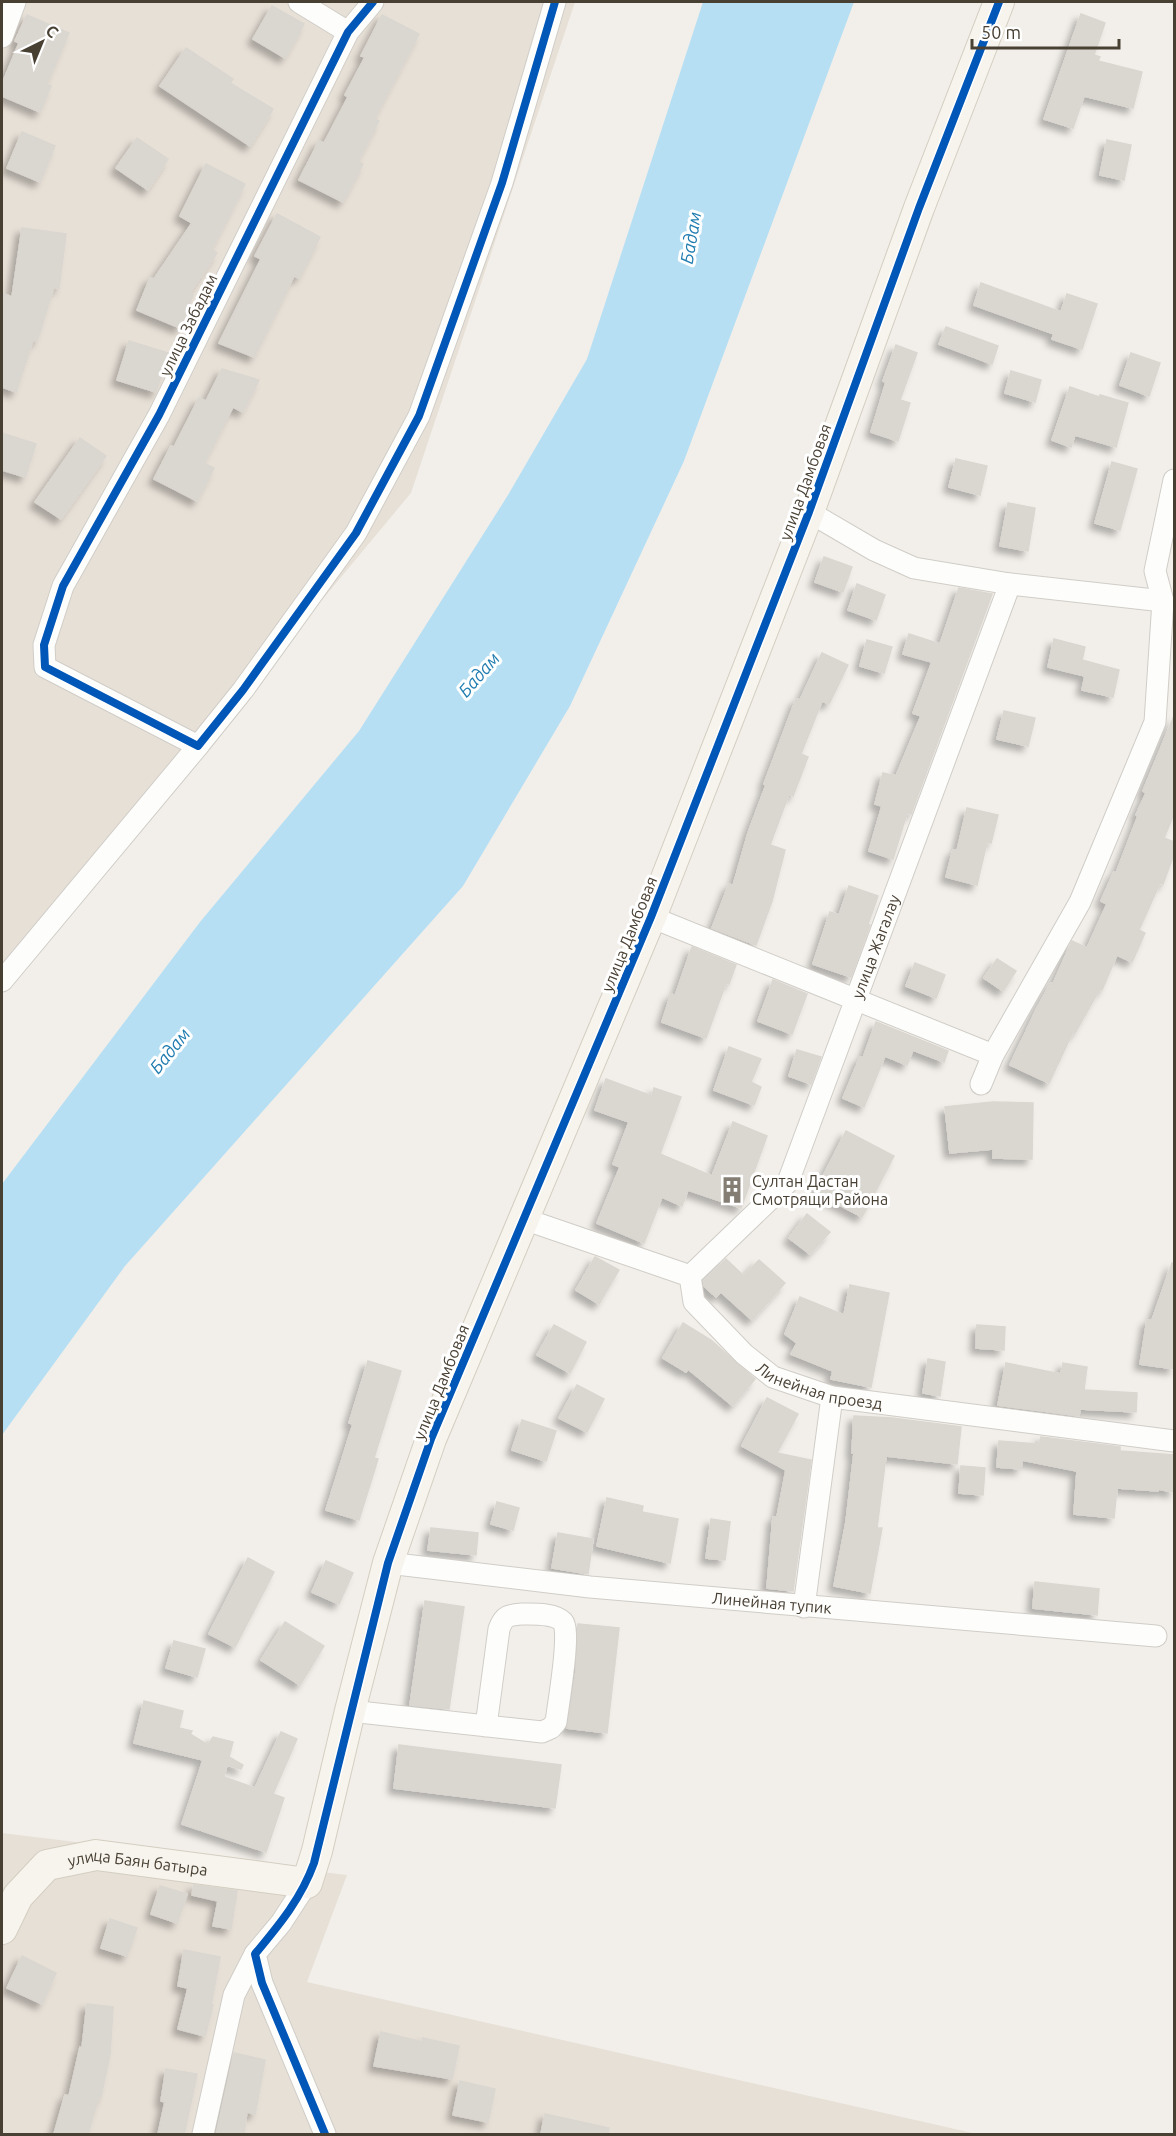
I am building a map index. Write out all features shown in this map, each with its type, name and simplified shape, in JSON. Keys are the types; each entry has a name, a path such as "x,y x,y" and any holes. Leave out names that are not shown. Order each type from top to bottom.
{"street":[{"path":"2,37 15,2"},
{"path":"299,2 348,32"},
{"name":"улица Забадам","path":"198,746 45,667 44,645 63,586 159,415 348,32 373,2"},
{"path":"2,981 243,690 356,533 419,416 502,183 555,2"},
{"name":"улица Дамбовая","path":"307,1883 318,1851 350,1711 388,1563 431,1439 651,917 809,512 919,208 999,2"},
{"path":"981,1084 993,1055 1080,902 1155,722 1163,601 1155,571 1174,480"},
{"path":"809,512 874,549 914,568 1010,584 1163,601"},
{"name":"улица Жагалау","path":"690,1276 788,1182 1010,584"},
{"path":"651,917 993,1055"},
{"path":"524,1219 690,1276"},
{"name":"Линейная проезд","path":"690,1276 694,1302 744,1354 773,1377 832,1397 1174,1441"},
{"path":"804,1607 832,1397"},
{"name":"Линейная тупик","path":"388,1563 590,1587 1156,1636"},
{"path":"350,1711 486,1726 542,1732 551,1728 556,1722 566,1640 565,1625 561,1620 531,1614 508,1614 502,1619 486,1726"},
{"name":"улица Баян батыра","path":"2,1929 18,1896 47,1865 96,1855 307,1883"},
{"path":"203,2134 234,1995 255,1954 281,1923 307,1883"},
{"path":"255,1954 261,1983 325,2134"}],"shaded area":[{"path":"2,2 575,2 411,493 2,985"},
{"path":"2,1833 347,1875 307,1982 977,2134 2,2134"}],"water":[{"name":"Бадам","path":"703,2 854,2 684,461 570,706 463,886 125,1266 2,1435 2,1184 200,922 359,731 508,495 587,359"}],"building":[{"path":"272,6 304,24 285,58 253,39"},
{"path":"1081,14 1105,23 1094,55 1100,57 1098,61 1142,72 1133,108 1084,96 1073,128 1044,119"},
{"path":"27,15 69,33 47,84 51,86 40,112 2,96 2,84 19,43 15,41"},
{"path":"382,15 419,34 374,119 379,121 358,161 363,164 343,202 299,180 319,141 324,143 348,97 345,95 365,57 361,56"},
{"path":"186,48 233,79 230,83 273,109 250,146 160,86"},
{"path":"22,132 55,146 40,182 7,168"},
{"path":"137,138 168,159 148,190 116,168"},
{"path":"1107,140 1131,145 1124,180 1100,175"},
{"path":"206,164 245,184 212,249 217,253 189,294 193,295 180,328 137,310 150,278 154,279 192,223 180,216"},
{"path":"277,214 320,237 299,278 294,276 254,357 219,343 261,259 255,256"},
{"path":"22,228 66,234 59,288 54,287 37,341 33,340 16,392 2,387 2,293 12,297"},
{"path":"981,283 1061,312 1067,294 1097,304 1082,349 1052,339 1054,334 974,305"},
{"path":"946,327 998,346 992,364 939,344"},
{"path":"129,341 168,353 156,392 117,380"},
{"path":"896,345 917,353 900,400 910,403 898,441 871,432 886,382 883,381"},
{"path":"1131,353 1160,363 1149,396 1120,385"},
{"path":"222,369 259,380 243,412 233,407 204,463 214,468 197,501 154,479 171,446 174,447 199,398 206,401"},
{"path":"1011,371 1041,380 1035,402 1005,393"},
{"path":"1070,387 1099,397 1100,395 1128,403 1116,447 1075,435 1071,447 1052,440"},
{"path":"2,433 36,444 25,477 2,470"},
{"path":"80,438 106,456 61,519 35,502"},
{"path":"956,459 987,466 980,495 949,487"},
{"path":"1112,462 1137,469 1120,530 1095,523"},
{"path":"1008,503 1035,508 1028,551 1000,546"},
{"path":"824,557 852,567 843,592 815,582"},
{"path":"857,584 885,595 876,620 848,610"},
{"path":"959,588 992,594 911,814 907,813 893,859 869,851 882,806 875,804 883,773 896,776 921,716 913,713 932,662 903,654 909,634 940,644"},
{"path":"1054,639 1085,647 1082,660 1119,670 1113,697 1082,690 1085,676 1048,667"},
{"path":"867,640 892,647 884,673 860,666"},
{"path":"822,653 848,665 829,704 822,701 801,754 808,757 793,796 789,794 770,845 785,850 772,901 756,945 712,928 729,884 733,886 748,833 766,785 764,784 796,699 800,700"},
{"path":"1004,711 1035,718 1028,746 997,739"},
{"path":"1174,716 1174,814 1164,838 1174,842 1174,854 1163,884 1160,883 1139,930 1145,933 1132,962 1117,955 1102,990 1100,989 1075,1033 1073,1032 1049,1083 1010,1065 1037,1008 1051,983 1053,984 1072,941 1087,948 1107,904 1101,901 1114,872 1116,873 1146,793 1143,791"},
{"path":"967,808 998,815 991,843 987,842 977,885 946,877 953,850 957,851"},
{"path":"849,886 878,896 851,977 813,964 830,912 839,915"},
{"path":"692,947 736,965 729,984 726,983 706,1038 662,1022 671,994 675,996"},
{"path":"997,959 1016,971 1003,991 984,978"},
{"path":"915,963 945,975 936,998 906,986"},
{"path":"773,980 807,994 792,1034 758,1021"},
{"path":"876,1022 948,1051 944,1062 913,1050 907,1065 885,1056 864,1107 843,1098 860,1057 863,1058"},
{"path":"729,1047 761,1059 751,1082 761,1087 754,1105 714,1090"},
{"path":"797,1050 821,1057 811,1084 789,1076"},
{"path":"606,1079 652,1096 654,1088 681,1097 660,1154 712,1176 733,1122 767,1136 741,1208 688,1190 682,1206 662,1197 644,1243 597,1223 620,1167 613,1164 629,1122 595,1110"},
{"path":"993,1102 1033,1103 1032,1159 993,1158 993,1149 950,1153 945,1107"},
{"path":"846,1131 894,1156 862,1217 815,1192"},
{"path":"807,1214 830,1232 810,1254 789,1238"},
{"path":"595,1257 619,1270 599,1304 576,1290"},
{"path":"726,1259 744,1276 759,1260 785,1283 752,1320 721,1292 716,1297 704,1286 704,1281"},
{"path":"1172,1263 1174,1264 1174,1369 1140,1364 1147,1320 1152,1320"},
{"path":"850,1285 889,1293 871,1387 831,1379 833,1371 791,1354 797,1343 785,1334 800,1297 844,1315"},
{"path":"683,1323 711,1340 755,1379 733,1406 688,1369 686,1372 663,1358"},
{"path":"554,1325 586,1342 570,1373 537,1355"},
{"path":"977,1325 1005,1327 1004,1350 976,1348"},
{"path":"928,1359 945,1362 940,1396 923,1393"},
{"path":"368,1361 401,1371 374,1458 378,1459 359,1520 326,1510 353,1424 349,1423"},
{"path":"1006,1363 1061,1374 1063,1363 1087,1367 1084,1390 1137,1393 1136,1412 1080,1409 1079,1416 998,1405"},
{"path":"577,1385 604,1399 587,1432 559,1418"},
{"path":"767,1398 798,1414 777,1453 811,1460 793,1591 767,1588 773,1517 777,1517 786,1470 742,1446"},
{"path":"854,1416 892,1418 961,1427 957,1464 886,1456 877,1528 882,1528 870,1593 834,1586 846,1522 854,1453 852,1453"},
{"path":"522,1420 556,1431 546,1461 512,1450"},
{"path":"1041,1437 1120,1447 1120,1451 1174,1455 1174,1492 1158,1489 1158,1491 1117,1488 1114,1518 1074,1514 1077,1471 1022,1460 1021,1469 997,1467 999,1441 1039,1444"},
{"path":"961,1466 985,1468 983,1495 959,1493"},
{"path":"607,1498 643,1506 642,1512 678,1519 670,1563 597,1546"},
{"path":"497,1502 519,1508 513,1530 491,1524"},
{"path":"711,1519 730,1522 725,1560 706,1558"},
{"path":"431,1528 478,1533 476,1555 428,1550"},
{"path":"558,1533 593,1539 588,1574 552,1568"},
{"path":"248,1558 274,1572 235,1647 209,1634"},
{"path":"326,1561 353,1573 339,1604 312,1592"},
{"path":"1035,1582 1099,1589 1097,1615 1033,1608"},
{"path":"425,1601 464,1607 449,1709 410,1705"},
{"path":"285,1622 324,1646 300,1685 261,1660"},
{"path":"578,1624 619,1628 607,1733 567,1728 576,1671"},
{"path":"174,1641 205,1649 197,1677 166,1668"},
{"path":"144,1701 183,1711 179,1728 192,1731 190,1734 208,1745 213,1737 233,1742 229,1757 243,1765 241,1769 227,1765 224,1777 255,1788 281,1732 297,1739 273,1794 284,1798 266,1852 182,1824 203,1760 134,1743"},
{"path":"399,1745 561,1765 555,1808 394,1788"},
{"path":"194,1885 237,1891 231,1929 213,1926 218,1901 192,1895"},
{"path":"160,1886 187,1894 177,1923 151,1914"},
{"path":"110,1919 137,1928 127,1956 101,1948"},
{"path":"184,1950 220,1957 211,2005 213,2005 205,2036 178,2029 188,1988 178,1986"},
{"path":"22,1956 56,1973 42,2004 7,1988"},
{"path":"87,2004 113,2007 110,2054 101,2097 99,2096 88,2134 54,2134 65,2095 69,2096 80,2047 82,2048"},
{"path":"381,2032 423,2042 423,2038 459,2046 452,2079 374,2066"},
{"path":"234,2053 265,2060 255,2114 247,2112 244,2134 216,2134"},
{"path":"166,2069 197,2074 184,2134 158,2134 165,2102 161,2101"},
{"path":"460,2081 495,2089 488,2122 453,2115"},
{"path":"545,2114 609,2128 608,2134 541,2134"}],"cycle path":[{"path":"373,2 348,32 159,415 63,586 44,645 45,667 198,746 243,690 356,533 419,416 502,183 555,2"},
{"path":"325,2134 262,1983 255,1954 296,1900 314,1863 388,1563 431,1439 651,917 809,512 919,208 999,2"}],"place":[{"name":"Султан Дастан Смотрящи Района","path":"732,1190"}]}
